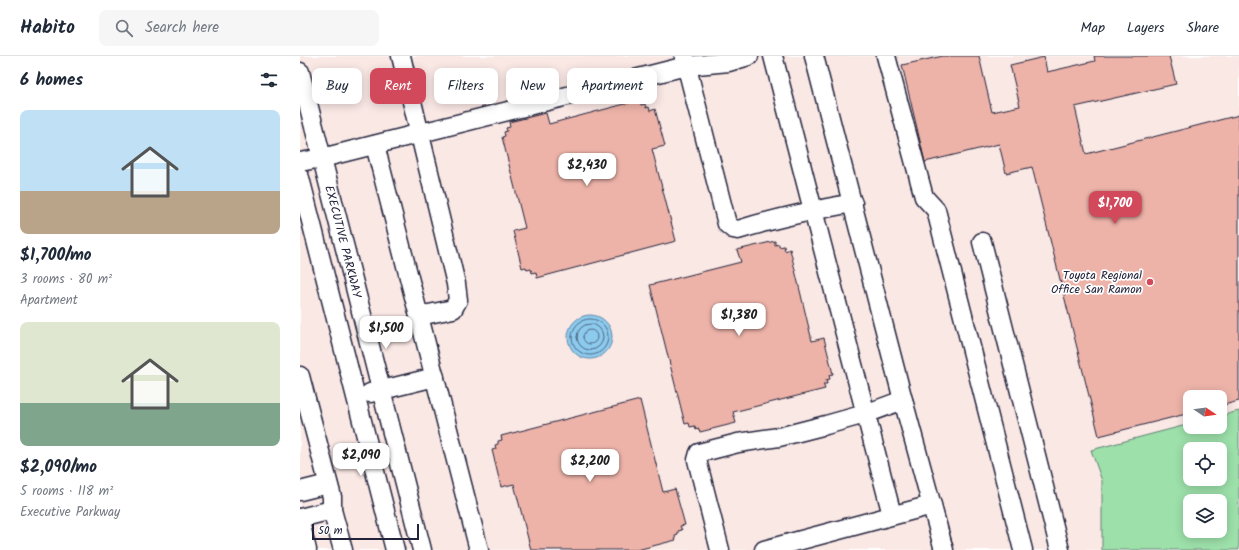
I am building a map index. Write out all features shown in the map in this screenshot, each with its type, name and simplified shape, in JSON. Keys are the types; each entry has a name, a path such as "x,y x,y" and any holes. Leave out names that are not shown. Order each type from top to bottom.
{"street":[{"path":"401,56 455,277 458,300 453,309 419,316"},
{"path":"300,162 322,158 421,133 685,61 729,62 749,56"},
{"path":"773,56 892,515"},
{"path":"814,56 903,400 944,550"},
{"path":"886,56 924,197 936,210 1024,550"},
{"path":"685,61 727,224 733,229 738,230 770,220 814,210 853,204"},
{"name":"EXECUTIVE PARKWAY","path":"300,72 422,550"},
{"path":"375,145 480,550"},
{"path":"300,178 395,550"},
{"path":"982,242 1060,550"},
{"path":"300,376 332,497 332,510 343,550"},
{"path":"356,396 435,377"},
{"path":"720,550 697,460 699,453 738,443 779,437 826,425 865,414 903,400"},
{"path":"300,491 328,484"},
{"path":"764,550 932,505"},
{"path":"300,518 332,510"},
{"path":"300,522 307,550"}],"shaded area":[{"path":"300,56 1239,56 1239,550 300,550"}],"green space":[{"path":"1239,411 1239,550 1102,550 1102,481 1091,450 1183,426 1183,434 1227,434 1227,414"}],"water":[{"path":"586,315 594,315 599,316 606,321 611,328 611,346 606,353 599,358 586,359 578,356 571,349 568,341 568,333 571,325 578,318"}],"building":[{"name":"Toyota Regional Office San Ramon","path":"943,56 979,56 992,112 1020,106 1010,65 1044,57 1047,72 1095,61 1094,56 1169,56 1176,84 1075,107 1086,154 1239,115 1239,401 1227,404 1227,390 1183,390 1183,415 1099,436 1032,167 1006,173 999,144 925,162 902,65"},
{"path":"625,104 645,104 646,108 649,107 650,111 655,109 665,146 652,149 676,241 537,278 536,272 532,273 531,269 527,270 526,267 522,268 513,231 525,228 502,137 505,136 504,132 507,131 506,128 510,127 509,122 546,113 549,124"},
{"path":"775,241 775,245 779,244 779,247 784,246 785,251 790,249 812,341 824,338 833,374 829,375 830,379 826,380 827,384 823,384 825,389 733,412 736,423 700,432 699,429 696,430 695,426 690,427 689,423 685,424 650,285 741,262 737,250"},
{"path":"640,400 663,492 675,489 685,525 680,526 682,530 678,531 678,535 675,536 676,540 637,550 531,550 514,484 501,487 492,450 496,449 495,445 498,444 498,441 502,440 501,436"}],"place":[{"name":"Toyota Regional Office San Ramon","path":"1150,282"}]}
